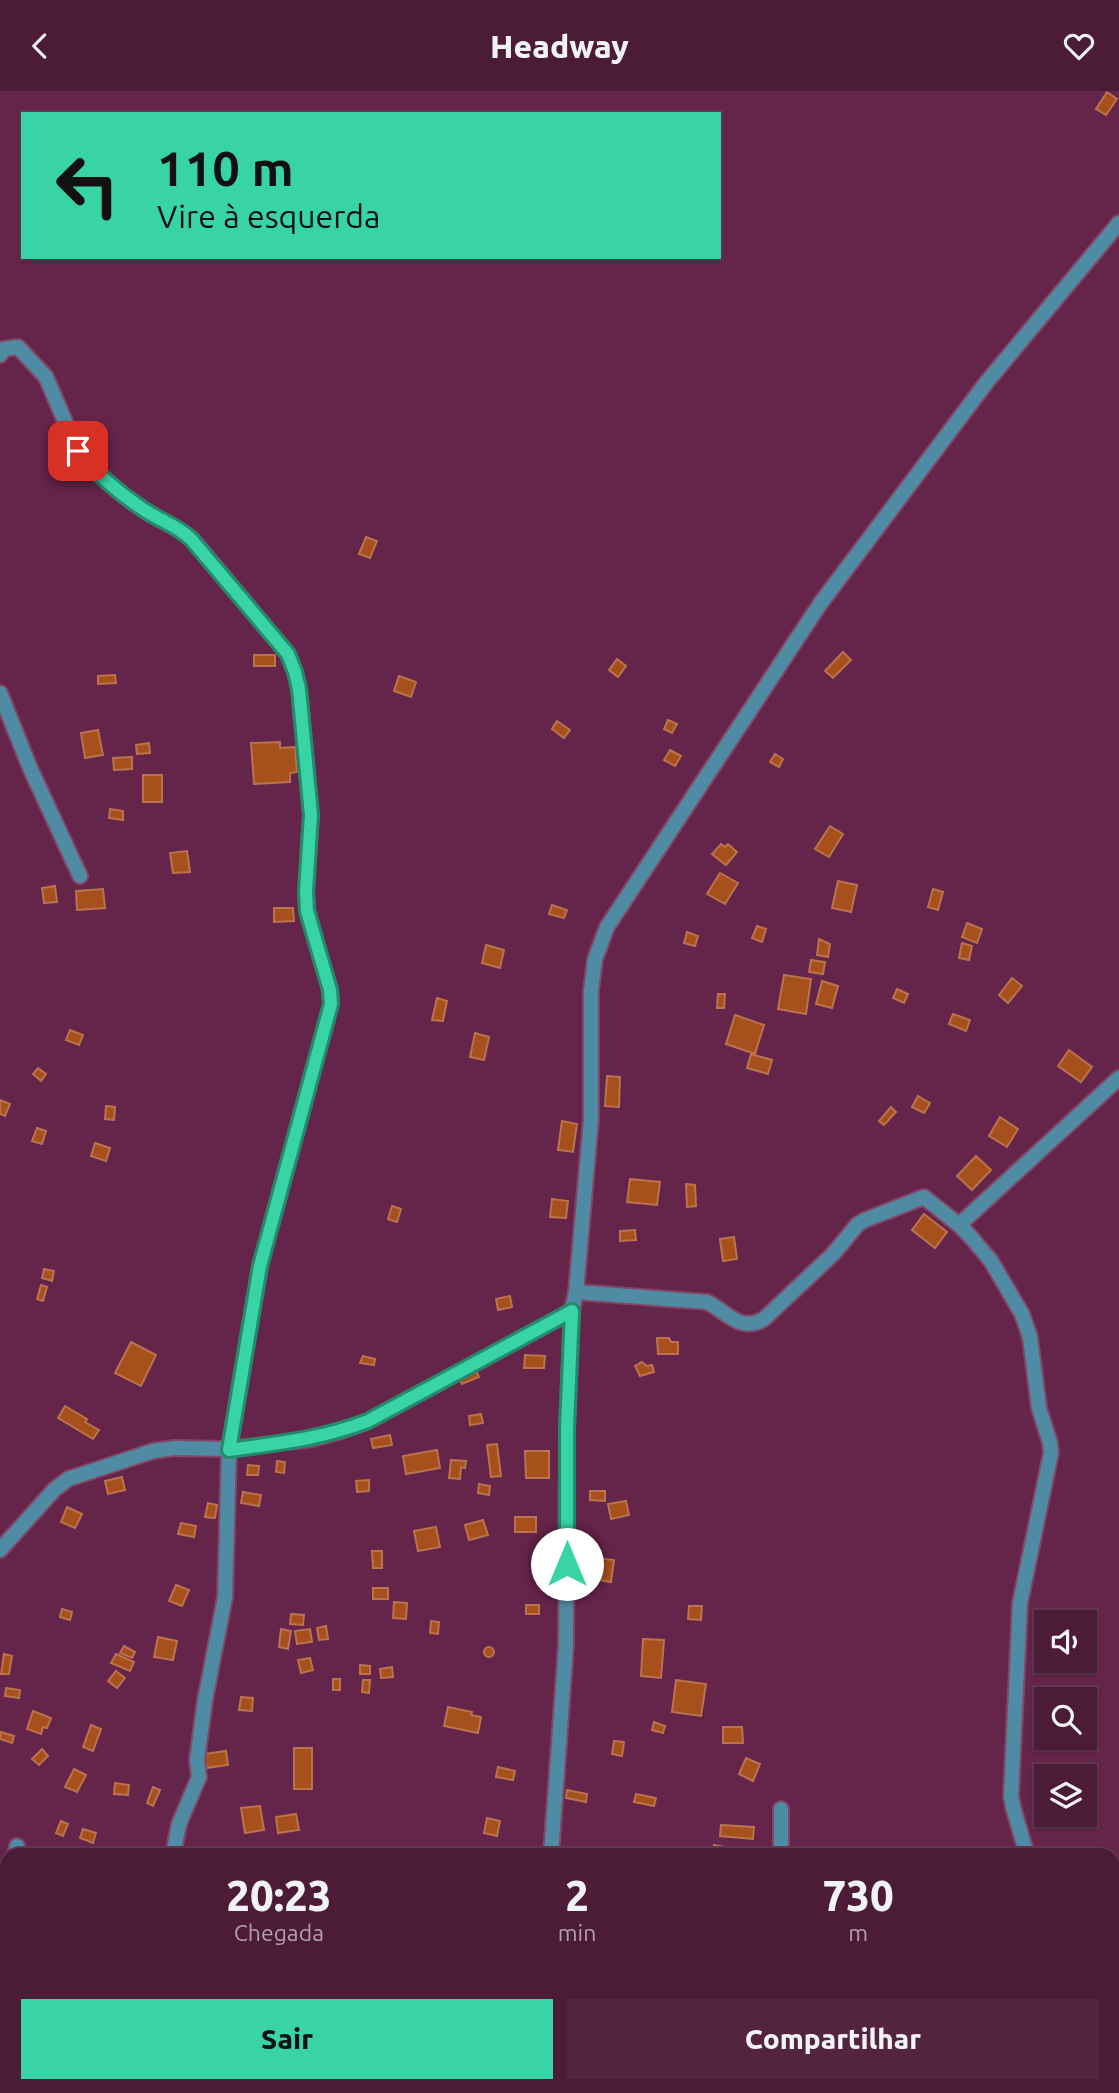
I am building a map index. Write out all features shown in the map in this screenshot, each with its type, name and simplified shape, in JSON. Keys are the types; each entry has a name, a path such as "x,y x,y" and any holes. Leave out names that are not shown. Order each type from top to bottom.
{"street":[{"path":"552,1848 566,1645 567,1428 572,1311 591,1119 591,991 595,959 607,927 820,604 986,383 1119,223"},
{"path":"0,355 4,349 18,347 46,377 78,451 86,462 141,509 178,527 191,539 288,654 299,689 311,815 307,911 330,990 331,1004 260,1266 229,1450 225,1597 205,1700 197,1760 199,1777 179,1824 174,1848"},
{"path":"0,693 30,768 80,876"},
{"path":"960,1224 1119,1078"},
{"path":"576,1291 707,1302 733,1319 755,1324 764,1319 833,1254 858,1224 925,1197 960,1224 991,1261 1022,1314 1030,1337 1039,1408 1051,1453 1023,1585 1019,1619 1011,1796 1025,1848"},
{"path":"0,1550 54,1490 68,1479 153,1451 174,1448 229,1450 312,1439 341,1431 368,1421 572,1311"},
{"path":"781,1809 781,1848"}],"building":[{"path":"1107,92 1117,99 1106,115 1096,109"},
{"path":"366,537 377,541 370,558 359,554"},
{"path":"843,652 851,660 833,678 825,671"},
{"path":"254,655 275,655 275,666 254,666"},
{"path":"617,659 626,666 618,677 609,670"},
{"path":"115,675 116,683 98,684 98,676"},
{"path":"399,676 416,682 411,697 394,691"},
{"path":"668,720 677,724 672,733 664,729"},
{"path":"557,721 570,730 564,738 552,729"},
{"path":"98,730 103,755 85,758 81,733"},
{"path":"280,742 280,748 295,747 297,772 290,773 290,782 254,784 251,743"},
{"path":"149,743 150,753 137,754 136,745"},
{"path":"670,750 681,756 675,766 664,760"},
{"path":"775,754 783,759 779,767 770,762"},
{"path":"132,757 132,769 114,770 113,758"},
{"path":"143,775 162,775 162,802 143,802"},
{"path":"110,809 123,811 123,820 109,818"},
{"path":"830,826 843,834 829,857 815,849"},
{"path":"721,844 725,847 728,844 737,852 726,865 712,854"},
{"path":"187,851 190,872 173,873 170,853"},
{"path":"720,873 738,883 725,904 707,894"},
{"path":"838,881 857,885 851,912 832,908"},
{"path":"55,886 57,902 44,903 42,888"},
{"path":"103,889 105,908 77,910 76,891"},
{"path":"933,889 943,892 938,910 928,907"},
{"path":"552,905 567,910 564,918 549,914"},
{"path":"274,908 293,908 294,921 274,922"},
{"path":"967,923 982,929 977,943 962,937"},
{"path":"757,926 766,929 762,942 752,938"},
{"path":"687,932 698,936 695,946 684,943"},
{"path":"819,939 830,944 828,957 817,955"},
{"path":"962,943 972,946 969,960 959,958"},
{"path":"486,945 504,950 500,968 482,963"},
{"path":"811,960 825,962 823,974 809,972"},
{"path":"784,975 811,979 806,1014 778,1009"},
{"path":"1012,978 1022,986 1008,1003 999,995"},
{"path":"822,981 838,986 832,1008 816,1004"},
{"path":"897,989 908,994 904,1003 893,998"},
{"path":"718,994 725,994 724,1008 717,1008"},
{"path":"437,998 447,1001 443,1021 432,1020"},
{"path":"953,1014 970,1020 966,1031 949,1024"},
{"path":"735,1015 764,1025 755,1054 726,1044"},
{"path":"70,1030 83,1035 79,1045 66,1040"},
{"path":"475,1033 489,1037 484,1060 470,1057"},
{"path":"1069,1050 1092,1067 1081,1082 1058,1066"},
{"path":"751,1054 772,1060 768,1074 747,1068"},
{"path":"38,1068 46,1074 41,1081 33,1074"},
{"path":"607,1076 620,1077 619,1107 605,1106"},
{"path":"918,1096 930,1103 924,1113 912,1107"},
{"path":"0,1100 10,1104 5,1116 0,1114"},
{"path":"106,1106 115,1107 114,1120 105,1119"},
{"path":"891,1107 896,1112 884,1125 879,1121"},
{"path":"1000,1117 1018,1129 1007,1147 989,1136"},
{"path":"562,1121 577,1124 573,1152 558,1150"},
{"path":"37,1128 46,1131 42,1144 32,1141"},
{"path":"95,1143 110,1148 106,1161 91,1156"},
{"path":"976,1156 991,1170 972,1190 957,1176"},
{"path":"630,1179 660,1182 657,1205 627,1202"},
{"path":"686,1184 695,1185 696,1206 687,1207"},
{"path":"552,1199 568,1201 566,1218 550,1217"},
{"path":"392,1206 401,1209 397,1222 388,1219"},
{"path":"924,1214 947,1232 935,1248 912,1230"},
{"path":"635,1230 636,1240 620,1241 620,1231"},
{"path":"734,1237 737,1259 723,1261 720,1239"},
{"path":"44,1269 54,1271 52,1281 42,1278"},
{"path":"41,1285 47,1287 43,1301 37,1299"},
{"path":"510,1296 512,1307 498,1310 496,1299"},
{"path":"657,1338 669,1338 671,1342 678,1342 678,1354 658,1354"},
{"path":"131,1342 156,1355 141,1386 115,1373"},
{"path":"525,1355 545,1356 544,1368 524,1368"},
{"path":"363,1356 375,1359 374,1365 360,1363"},
{"path":"642,1362 647,1366 652,1365 654,1372 640,1376 635,1366"},
{"path":"475,1368 479,1377 462,1384 458,1375"},
{"path":"65,1406 99,1430 93,1439 58,1418"},
{"path":"481,1414 483,1423 470,1425 469,1416"},
{"path":"390,1435 392,1445 373,1448 371,1439"},
{"path":"497,1444 501,1476 491,1477 487,1445"},
{"path":"437,1450 440,1468 406,1474 403,1456"},
{"path":"525,1451 549,1451 549,1478 526,1478"},
{"path":"451,1460 466,1461 465,1468 461,1467 460,1479 449,1478"},
{"path":"277,1461 285,1462 284,1473 276,1472"},
{"path":"248,1465 259,1466 258,1475 247,1475"},
{"path":"122,1477 125,1490 108,1494 105,1481"},
{"path":"369,1480 369,1491 357,1492 356,1481"},
{"path":"479,1484 490,1486 489,1495 478,1493"},
{"path":"590,1491 605,1491 605,1501 590,1500"},
{"path":"243,1492 261,1495 259,1506 241,1503"},
{"path":"626,1501 629,1515 611,1519 608,1504"},
{"path":"208,1503 217,1505 215,1518 205,1517"},
{"path":"67,1507 82,1514 75,1528 61,1522"},
{"path":"515,1517 536,1517 536,1532 515,1532"},
{"path":"483,1520 488,1535 469,1540 465,1525"},
{"path":"181,1523 196,1526 194,1537 178,1534"},
{"path":"436,1527 440,1547 418,1551 414,1531"},
{"path":"372,1551 382,1551 382,1568 373,1568"},
{"path":"597,1558 614,1560 611,1582 593,1579"},
{"path":"176,1585 189,1590 182,1606 169,1601"},
{"path":"373,1588 388,1588 388,1599 373,1599"},
{"path":"394,1602 407,1603 406,1619 393,1618"},
{"path":"526,1605 539,1605 539,1614 526,1614"},
{"path":"689,1606 702,1606 701,1620 688,1619"},
{"path":"62,1609 72,1612 70,1620 60,1617"},
{"path":"291,1614 304,1615 303,1625 290,1624"},
{"path":"431,1621 439,1622 438,1634 430,1633"},
{"path":"326,1626 328,1639 319,1640 317,1628"},
{"path":"281,1629 291,1631 288,1649 279,1647"},
{"path":"310,1629 312,1642 297,1644 295,1631"},
{"path":"158,1637 177,1641 173,1660 154,1657"},
{"path":"643,1639 664,1640 661,1678 641,1676"},
{"path":"124,1646 135,1652 132,1658 120,1653"},
{"path":"489,1647 493,1648 493,1656 489,1657 485,1656 484,1652 485,1648"},
{"path":"4,1654 12,1656 9,1674 1,1674"},
{"path":"116,1654 134,1662 130,1671 111,1663"},
{"path":"310,1658 313,1670 301,1673 298,1660"},
{"path":"360,1665 370,1666 370,1674 360,1674"},
{"path":"392,1667 393,1677 381,1678 380,1669"},
{"path":"116,1671 125,1678 117,1688 108,1681"},
{"path":"333,1679 340,1679 340,1690 333,1690"},
{"path":"363,1680 370,1680 369,1693 362,1692"},
{"path":"676,1680 706,1684 701,1716 672,1712"},
{"path":"6,1688 20,1690 19,1698 5,1696"},
{"path":"241,1697 253,1698 252,1711 239,1710"},
{"path":"448,1707 472,1712 471,1715 481,1717 478,1733 444,1726"},
{"path":"33,1711 51,1718 41,1734 27,1729"},
{"path":"654,1722 665,1726 663,1733 652,1730"},
{"path":"91,1725 101,1729 93,1751 83,1747"},
{"path":"723,1727 742,1727 743,1743 723,1743"},
{"path":"1,1732 14,1736 12,1743 0,1739"},
{"path":"614,1741 624,1742 622,1756 612,1754"},
{"path":"294,1748 312,1748 312,1789 294,1789"},
{"path":"42,1749 48,1756 39,1765 32,1759"},
{"path":"226,1751 228,1765 206,1768 204,1754"},
{"path":"746,1758 760,1764 753,1781 739,1774"},
{"path":"498,1767 515,1771 513,1780 496,1777"},
{"path":"74,1769 86,1775 77,1792 65,1787"},
{"path":"115,1783 129,1785 128,1795 114,1794"},
{"path":"153,1787 160,1790 153,1806 147,1803"},
{"path":"567,1790 587,1794 586,1802 566,1798"},
{"path":"636,1794 656,1798 654,1806 634,1802"},
{"path":"260,1806 264,1830 245,1833 241,1808"},
{"path":"296,1814 299,1830 278,1833 276,1817"},
{"path":"487,1818 500,1821 497,1836 484,1833"},
{"path":"61,1821 68,1824 63,1836 56,1833"},
{"path":"721,1825 754,1827 753,1839 720,1836"},
{"path":"83,1829 96,1833 93,1843 80,1838"}],"route":[{"path":"78,451 86,462 141,509 178,527 191,539 288,654 299,689 311,815 307,911 330,990 331,1004 260,1266 229,1450 312,1439 368,1421 572,1311 567,1428 567,1564"}]}
